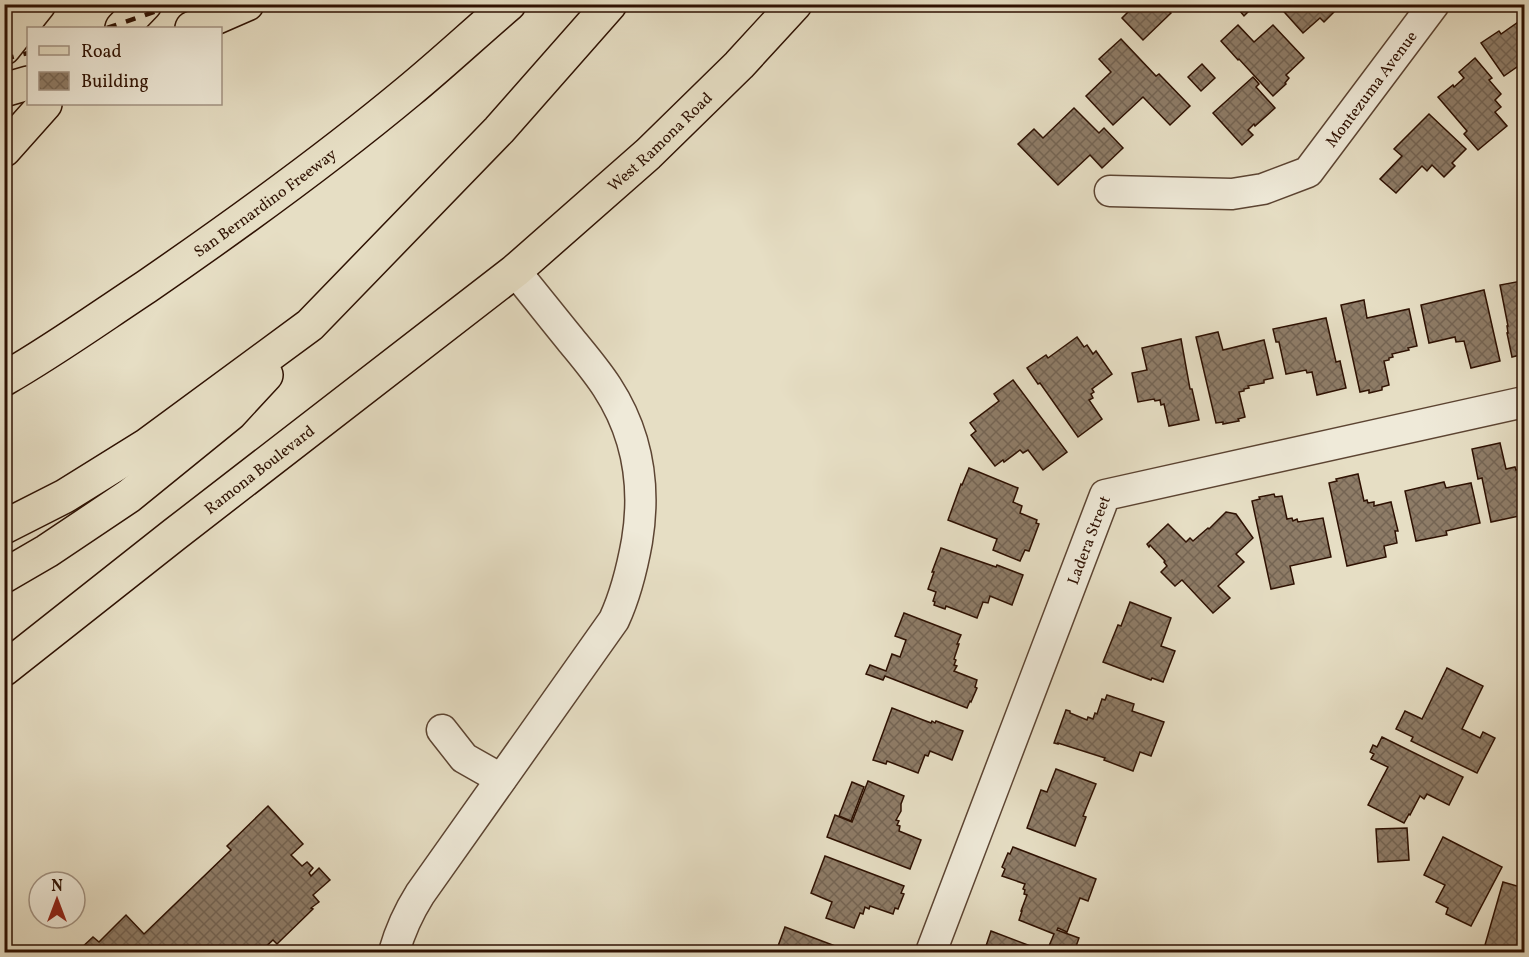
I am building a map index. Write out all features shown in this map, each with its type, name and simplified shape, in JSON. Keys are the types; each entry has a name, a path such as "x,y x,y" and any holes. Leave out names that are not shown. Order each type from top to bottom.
{"main road":[{"path":"4,10 26,4"},
{"path":"4,48 39,4"},
{"path":"112,27 132,4"},
{"path":"123,27 145,4"},
{"path":"194,27 247,4"},
{"name":"San Bernardino Freeway","path":"4,379 165,274 321,162 410,91 508,4"},
{"path":"4,576 48,550 129,496 230,414 310,325 499,130 610,4"},
{"name":"West Ramona Road","path":"515,271 648,154 739,65 795,4"},
{"path":"4,90 27,83"},
{"path":"7,147 46,105"},
{"name":"Ramona Boulevard","path":"4,669 515,271"},
{"path":"4,527 65,496 147,445 310,325"}],"street":[{"name":"Montezuma Avenue","path":"1110,191 1232,194 1263,189 1308,172 1434,4"},
{"path":"394,952 399,932 420,894 614,620 631,574 641,520 641,492 635,448 620,408 595,370 515,271"},
{"name":"Ladera Street","path":"931,952 1105,495 1524,402"},
{"path":"442,730 464,758 501,779"}],"building":[{"path":"1136,4 1162,4 1171,13 1143,40 1122,18"},
{"path":"1234,4 1256,4 1244,16"},
{"path":"1277,4 1342,4 1324,22 1320,18 1303,33"},
{"path":"1524,18 1524,67 1519,70 1517,67 1504,76 1481,43 1499,31 1501,34"},
{"path":"1238,25 1254,42 1273,25 1304,58 1286,75 1289,78 1286,84 1273,96 1221,41"},
{"path":"1121,39 1156,76 1159,74 1190,106 1170,125 1143,97 1113,125 1086,96 1111,72 1099,59"},
{"path":"1475,58 1492,78 1489,80 1501,94 1495,100 1501,107 1495,112 1507,126 1478,150 1464,134 1467,131 1438,97 1464,78 1459,72"},
{"path":"1202,64 1215,78 1201,91 1188,77"},
{"path":"1253,77 1259,84 1256,87 1275,108 1248,130 1253,135 1242,145 1213,113"},
{"path":"1074,108 1099,133 1104,128 1123,148 1102,168 1090,155 1058,185 1018,144 1034,129 1043,138"},
{"path":"1429,114 1466,149 1452,163 1455,166 1444,177 1432,165 1427,171 1422,166 1396,193 1380,179 1402,156 1394,149"},
{"path":"1524,270 1524,354 1512,357 1500,285 1522,281 1521,271"},
{"path":"1484,290 1500,361 1471,368 1464,341 1456,342 1455,337 1429,343 1421,305"},
{"path":"1364,300 1367,318 1409,309 1417,346 1392,354 1393,357 1384,361 1389,385 1382,387 1382,390 1369,393 1369,390 1360,392 1341,305"},
{"path":"1326,318 1336,362 1340,361 1346,388 1317,395 1312,372 1307,373 1306,370 1286,374 1279,342 1276,342 1273,329"},
{"path":"1218,332 1223,350 1264,340 1273,378 1264,380 1264,383 1248,386 1249,388 1239,392 1245,417 1238,419 1239,421 1223,424 1223,422 1216,423 1196,337"},
{"path":"1077,337 1093,354 1096,351 1112,374 1092,389 1093,398 1089,400 1102,419 1078,437 1027,368 1046,355 1048,358"},
{"path":"1181,339 1190,389 1192,389 1199,420 1169,426 1164,404 1161,405 1160,400 1138,402 1132,373 1147,370 1142,348"},
{"path":"1013,380 1067,452 1043,470 1028,450 1023,453 1020,450 995,466 971,435 976,431 970,423 999,401 994,394"},
{"path":"1500,443 1506,469 1524,468 1524,515 1491,522 1482,478 1478,479 1472,449"},
{"path":"969,468 1018,488 1013,502 1022,506 1020,513 1037,520 1036,523 1039,524 1029,551 1025,550 1020,561 993,550 997,539 948,520"},
{"path":"1358,474 1364,501 1374,502 1374,506 1391,502 1398,531 1395,531 1397,543 1384,546 1386,557 1347,566 1329,483"},
{"path":"1444,482 1446,488 1471,483 1480,523 1446,531 1447,535 1416,541 1405,491"},
{"path":"1274,494 1275,497 1282,496 1287,519 1292,518 1293,521 1297,519 1298,522 1323,518 1331,557 1290,566 1294,584 1271,589 1252,501"},
{"path":"1226,512 1236,514 1253,538 1236,554 1244,562 1218,586 1230,598 1213,613 1182,580 1175,586 1161,572 1167,566 1165,561 1147,544 1168,524 1186,542 1190,538 1193,541"},
{"path":"941,548 1023,575 1012,605 990,596 988,603 983,602 977,618 946,606 945,609 934,605 936,592 928,589"},
{"path":"1130,602 1171,618 1161,646 1175,651 1163,682 1152,678 1151,680 1103,662"},
{"path":"904,613 961,635 954,659 956,660 954,665 957,666 954,671 977,680 975,687 977,688 967,708 885,676 883,680 866,674 870,665 886,671 892,654 900,657 906,640 895,636"},
{"path":"1447,668 1483,686 1462,729 1480,738 1483,732 1495,738 1477,773 1411,741 1413,737 1396,729 1405,711 1422,719"},
{"path":"1107,695 1134,704 1132,711 1164,722 1151,756 1140,752 1133,771 1104,760 1105,758 1054,743 1066,710 1087,720 1088,717 1093,719 1102,699 1105,700"},
{"path":"892,708 931,723 936,721 963,731 952,760 930,751 928,756 925,755 918,773 887,761 886,764 873,760"},
{"path":"1382,737 1463,777 1449,805 1427,794 1424,799 1420,796 1404,823 1368,805 1388,767 1371,759 1374,754 1370,752 1373,745 1377,747"},
{"path":"1056,769 1096,784 1083,816 1086,817 1075,846 1027,828 1041,790 1047,792"},
{"path":"868,781 904,796 901,811 896,820 899,821 897,825 900,826 899,831 921,840 910,869 827,837 835,815 852,822"},
{"path":"852,782 864,787 851,821 839,816"},
{"path":"268,806 303,844 291,855 302,866 307,862 313,868 309,873 311,876 319,868 330,880 313,895 319,902 277,944 273,940 260,952 77,952 93,937 99,942 126,915 144,934 231,850 227,846"},
{"path":"1407,828 1409,860 1378,862 1376,829"},
{"path":"1443,837 1502,867 1471,926 1446,914 1448,908 1436,902 1445,885 1424,875"},
{"path":"1013,847 1096,879 1088,901 1080,898 1067,932 1058,928 1057,930 1079,938 1074,952 1049,946 1054,934 1019,920 1027,895 1024,894 1023,889 1025,884 1002,876 1005,869 1002,867"},
{"path":"825,856 904,886 901,893 904,894 898,909 895,908 893,914 870,906 869,909 865,907 854,928 826,918 832,902 811,893"},
{"path":"1503,882 1524,888 1524,939 1520,937 1515,952 1485,945"},
{"path":"785,927 851,952 783,952 777,949"},
{"path":"991,931 1033,947 1031,952 984,952"}],"railway":[{"path":"110,27 177,4"},
{"path":"4,59 27,53"}]}
